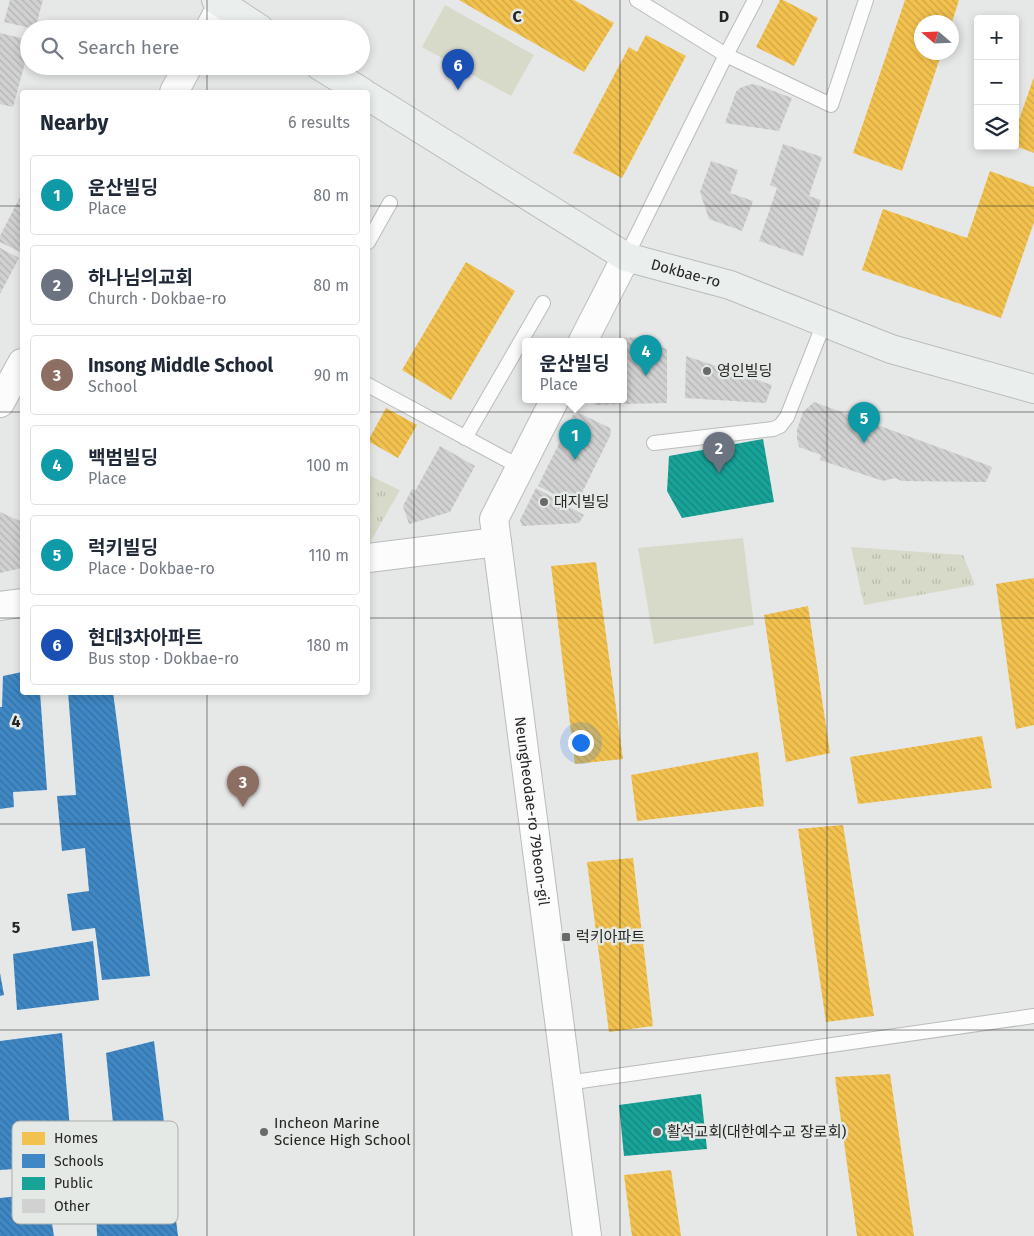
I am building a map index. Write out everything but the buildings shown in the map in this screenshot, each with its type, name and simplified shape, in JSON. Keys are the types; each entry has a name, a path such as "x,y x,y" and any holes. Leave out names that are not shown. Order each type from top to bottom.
{"main road":[{"path":"221,2 247,20"},
{"path":"335,75 359,90"},
{"name":"Dokbae-ro","path":"370,97 626,257 730,285 891,349 1034,388"}],"street":[{"path":"213,20 221,2"},
{"path":"175,90 183,75"},
{"path":"585,338 626,257"},
{"path":"0,403 20,367"},
{"name":"Neungheodae-ro 79beon-gil","path":"552,403 494,519 587,1236"},
{"path":"370,558 497,542"},
{"path":"0,606 20,603"}],"lane":[{"path":"637,0 726,55 831,105 866,0"},
{"path":"626,257 755,0"},
{"path":"370,238 390,203"},
{"path":"523,338 543,303"},
{"path":"654,443 773,429 780,426 787,416 824,323"},
{"path":"465,438 522,339"},
{"path":"370,386 520,468"},
{"path":"567,1083 1034,1016"}],"green space":[{"path":"445,5 534,55 511,96 422,47"},
{"path":"370,476 400,490 370,542"},
{"path":"743,538 754,625 654,644 638,548"},
{"path":"851,547 963,555 975,585 864,605"}],"place":[{"name":"현대3차아파트","path":"458,90"},
{"name":"영인빌딩","path":"707,371"},
{"name":"백범빌딩","path":"646,376"},
{"name":"럭키빌딩","path":"864,443"},
{"name":"운산빌딩","path":"575,460"},
{"name":"하나님의교회","path":"719,473"},
{"name":"대지빌딩","path":"544,502"},
{"name":"Insong Middle School","path":"243,807"},
{"name":"럭키아파트","path":"566,937"},
{"name":"Incheon Marine Science High School","path":"264,1132"},
{"name":"활석교회(대한예수교 장로회)","path":"657,1132"}]}
